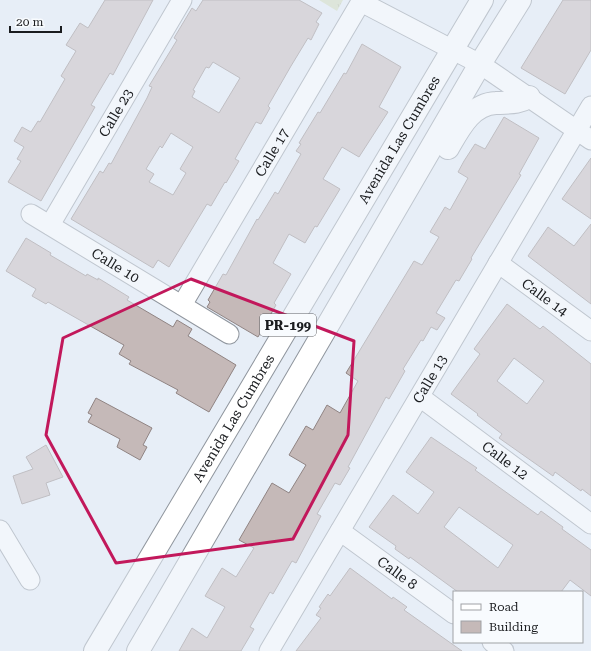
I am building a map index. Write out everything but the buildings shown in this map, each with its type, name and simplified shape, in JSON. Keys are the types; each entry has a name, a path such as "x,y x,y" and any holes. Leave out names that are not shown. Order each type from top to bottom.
{"highway":[{"name":"Avenida Las Cumbres","path":"95,651 482,0"},
{"name":"PR-199","path":"138,651 480,64 520,0"},
{"path":"353,282 364,281 372,274 463,123 471,114 485,105 519,103 529,97"}],"street":[{"name":"Calle 23","path":"50,225 182,0"},
{"path":"362,1 480,64 584,135"},
{"name":"Calle 17","path":"182,305 362,1"},
{"name":"Calle 13","path":"269,651 498,263 584,135 591,106"},
{"name":"Calle 10","path":"31,214 229,334"},
{"name":"Calle 14","path":"498,263 591,331"},
{"name":"Calle 12","path":"420,397 591,524"},
{"path":"0,530 30,580"},
{"name":"Calle 8","path":"340,531 453,613"},
{"path":"493,643 504,651"}],"highlighted area":[{"path":"191,279 354,341 348,435 293,539 116,563 46,435 63,338"}],"green space":[{"path":"319,0 343,0 337,11"}]}
